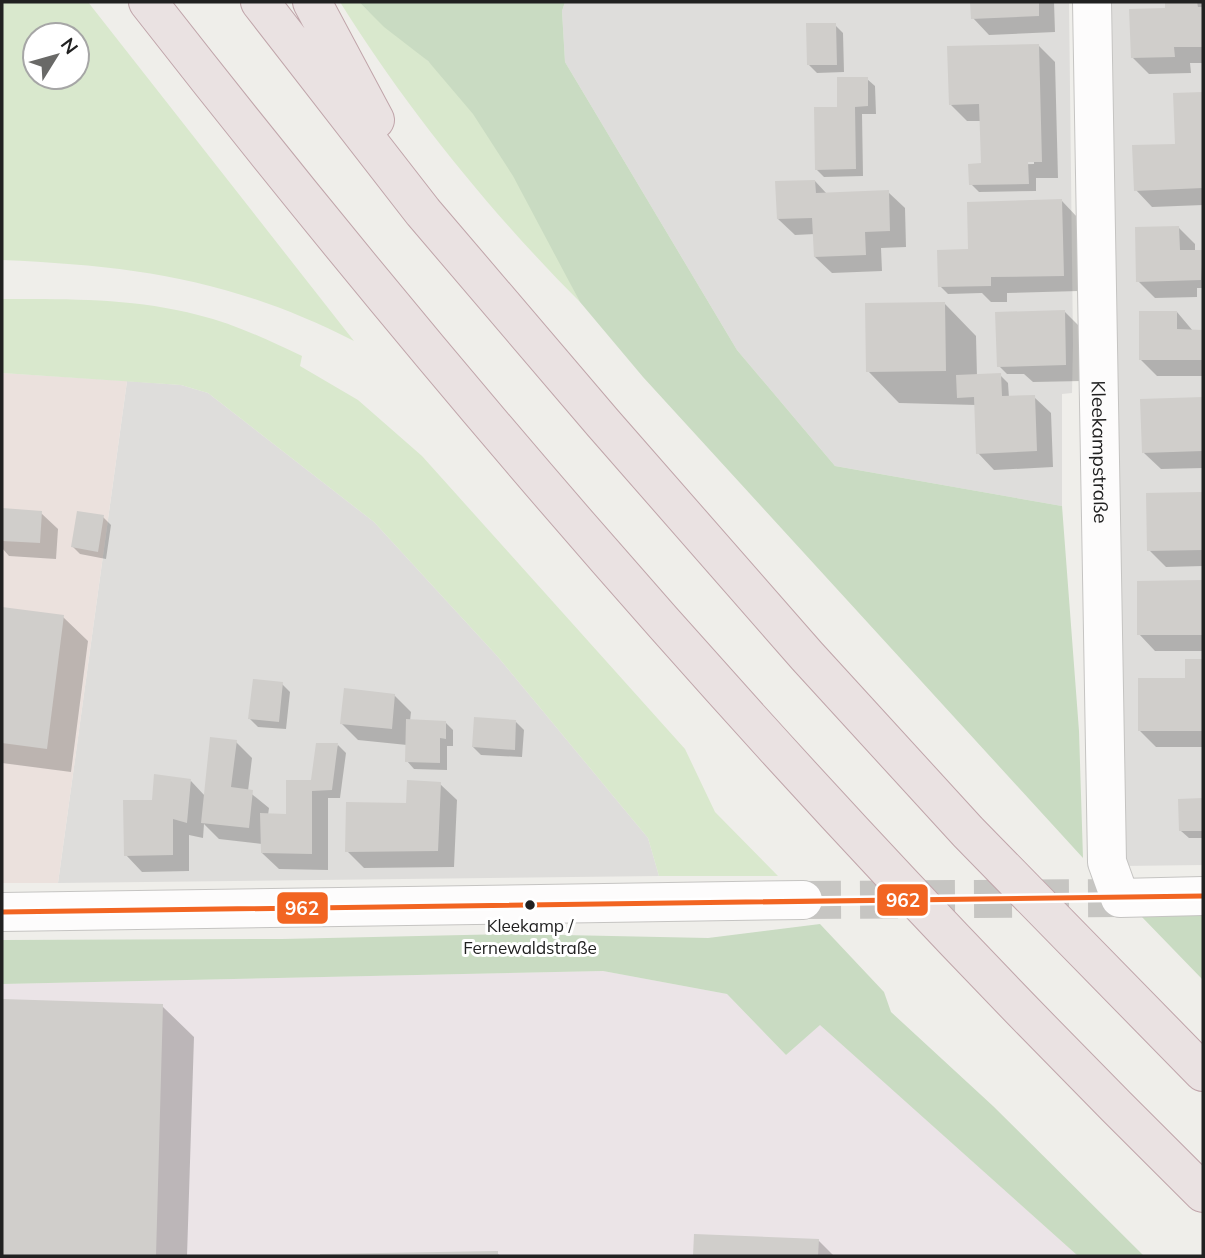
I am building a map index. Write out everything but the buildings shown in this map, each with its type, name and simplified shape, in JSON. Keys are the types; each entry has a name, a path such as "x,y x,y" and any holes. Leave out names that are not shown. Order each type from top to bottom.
{"highway":[{"path":"148,2 365,275 538,481 727,696 904,890 1203,1193"},
{"path":"260,2 424,212 603,423 807,656 968,832 1203,1072"},
{"path":"312,2 424,212"}],"street":[{"name":"Kleekampstraße","path":"1092,2 1107,862 1120,898 1203,897"},
{"path":"2,912 803,900"}],"shaded area":[{"path":"565,2 1069,2 1073,345 1072,393 1062,394 1062,506 835,466 737,350 565,62 562,11"},
{"path":"1109,2 1203,2 1203,865 1122,866"},
{"path":"2,373 127,381 58,883 2,883"},
{"path":"127,381 181,385 208,393 374,522 498,657 648,838 659,876 58,883"},
{"path":"603,971 727,994 786,1055 820,1024 1078,1256 2,1256 2,984"}],"green space":[{"path":"2,2 88,2 354,341 266,303 224,290 140,272 2,260"},
{"path":"340,2 359,2 428,61 475,114 532,206 580,302 515,233 452,159 393,81"},
{"path":"359,2 565,2 562,11 565,62 737,350 835,466 1062,506 1079,731 1083,858 643,377 580,302 513,176 473,114 428,61 384,27"},
{"path":"2,299 100,301 174,309 238,328 302,356 300,366 358,400 422,456 685,749 715,812 778,876 659,876 648,838 498,657 374,522 208,393 181,385 2,373"},
{"path":"1203,914 1203,980 1140,915"},
{"path":"820,924 884,992 891,1012 993,1106 1144,1256 1078,1256 820,1025 786,1055 727,994 603,971 2,984 2,940 282,939 515,934 708,938"}],"tunnel":[{"path":"803,900 1120,898"}],"transit line":[{"name":"962","path":"2,912 1203,896"}],"place":[{"name":"Kleekamp / Fernewaldstraße","path":"530,905"}]}
